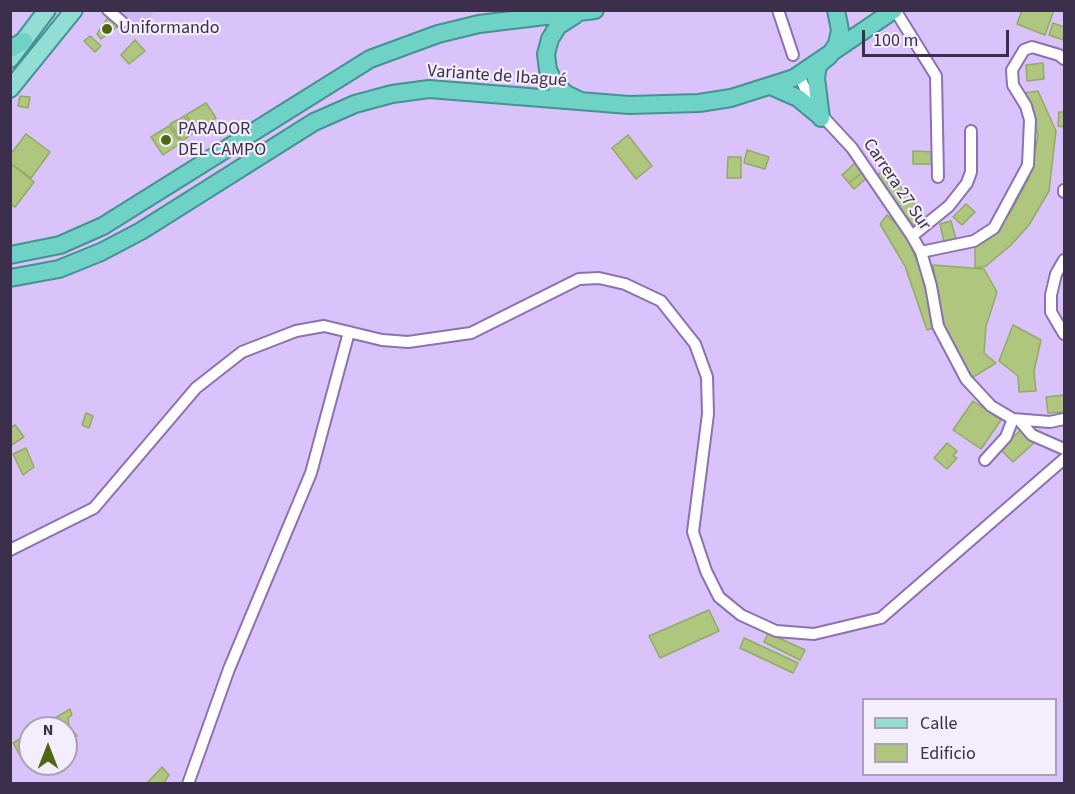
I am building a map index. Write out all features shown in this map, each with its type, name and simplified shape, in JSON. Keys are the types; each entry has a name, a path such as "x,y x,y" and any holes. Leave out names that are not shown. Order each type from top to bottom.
{"highway":[{"path":"821,118 816,91 818,64 829,56 837,44 840,30 836,10"},
{"name":"Variante de Ibagué","path":"10,278 59,269 101,252 141,231 314,122 355,104 392,94 429,89 592,103 699,103 773,87 818,64 894,10"},
{"path":"590,11 571,16 558,26 550,39 546,54 548,70 555,84 566,94 592,103"},
{"name":"Variante de Ibagué","path":"14,254 60,245 103,226 370,59 438,34 479,24 590,11"},
{"path":"773,87 798,98 821,118"}],"main road":[{"path":"10,59 17,45 46,10"},
{"path":"10,89 74,10"}],"street":[{"path":"108,10 122,22"},
{"path":"778,10 793,55"},
{"path":"894,10 924,53 936,76 938,177"},
{"path":"921,252 974,241 994,228 1028,165 1030,120 1026,105 1013,86 1012,70 1023,50 1032,47 1065,59"},
{"name":"Carrera 27 Sur","path":"802,82 821,118 852,148 921,252 945,344 966,379 992,406 1017,420 1032,435 1065,449"},
{"path":"912,237 949,206 967,183 971,172 971,131"},
{"path":"1065,260 1056,274 1051,295 1051,312 1065,334"},
{"path":"10,550 93,508 195,388 242,351 296,331 324,326 408,342 471,333 579,279 599,278 625,284 661,301 695,344 707,377 708,414 693,532 706,571 719,597 741,615 776,631 814,634 881,618 1065,459"},
{"path":"188,783 229,669 311,473 349,332"},
{"path":"985,460 1017,420 1065,419"}],"shaded area":[{"path":"112,11 155,11 139,33"}],"building":[{"path":"1022,10 1054,10 1045,35 1017,24"},
{"name":"Uniformando","path":"108,17 121,24 101,39 97,34"},
{"path":"1053,23 1064,27 1064,40 1049,35"},
{"path":"90,36 101,46 95,52 84,41"},
{"path":"135,40 145,51 129,64 121,55"},
{"path":"1043,63 1044,79 1027,81 1026,65"},
{"path":"1038,91 1056,131 1049,191 1029,225 1011,245 986,266 975,268 975,245 994,234 1010,213 1029,178 1038,136 1034,113 1023,93"},
{"path":"20,96 30,97 28,108 18,106"},
{"path":"206,103 216,118 196,131 186,115"},
{"path":"1059,112 1064,112 1064,127 1058,126"},
{"path":"184,116 195,132 189,136 178,120"},
{"path":"177,120 188,137 182,141 170,124"},
{"name":"PARADOR DEL CAMPO","path":"169,126 181,143 163,155 151,137"},
{"path":"26,134 50,152 31,178 10,163 10,155"},
{"path":"628,135 652,166 636,179 612,148"},
{"path":"747,150 769,157 765,169 744,163"},
{"path":"913,151 935,152 935,164 913,164"},
{"path":"728,157 741,157 741,178 727,178"},
{"path":"10,163 34,182 15,207 10,204"},
{"path":"855,163 863,172 849,183 842,175"},
{"path":"886,168 928,221 917,230 875,177"},
{"path":"863,172 868,177 854,189 849,183"},
{"path":"966,204 975,212 962,225 953,217"},
{"path":"887,215 904,232 918,263 932,312 933,328 927,330 905,266 880,224"},
{"path":"951,221 956,239 944,242 940,224"},
{"path":"933,265 984,269 997,292 986,326 984,353 996,363 973,377 947,342"},
{"path":"1013,325 1041,340 1034,371 1036,391 1019,392 1018,376 999,361"},
{"path":"1064,395 1064,412 1048,413 1046,397"},
{"path":"973,401 1001,420 981,449 953,430"},
{"path":"86,413 93,416 89,428 82,425"},
{"path":"15,425 24,437 10,446 10,428"},
{"path":"1022,429 1035,442 1013,462 1000,449"},
{"path":"947,443 957,451 953,456 957,458 947,469 934,458"},
{"path":"26,448 34,467 23,475 13,454"},
{"path":"709,610 719,631 660,658 649,636"},
{"path":"768,633 805,650 800,660 764,642"},
{"path":"744,638 798,663 793,673 740,648"},
{"path":"70,709 72,715 71,716 59,716"},
{"path":"18,740 18,752 13,743"},
{"path":"162,767 169,775 163,784 146,784"}],"place":[{"name":"Uniformando","path":"107,29"},
{"name":"PARADOR DEL CAMPO","path":"166,140"}]}
